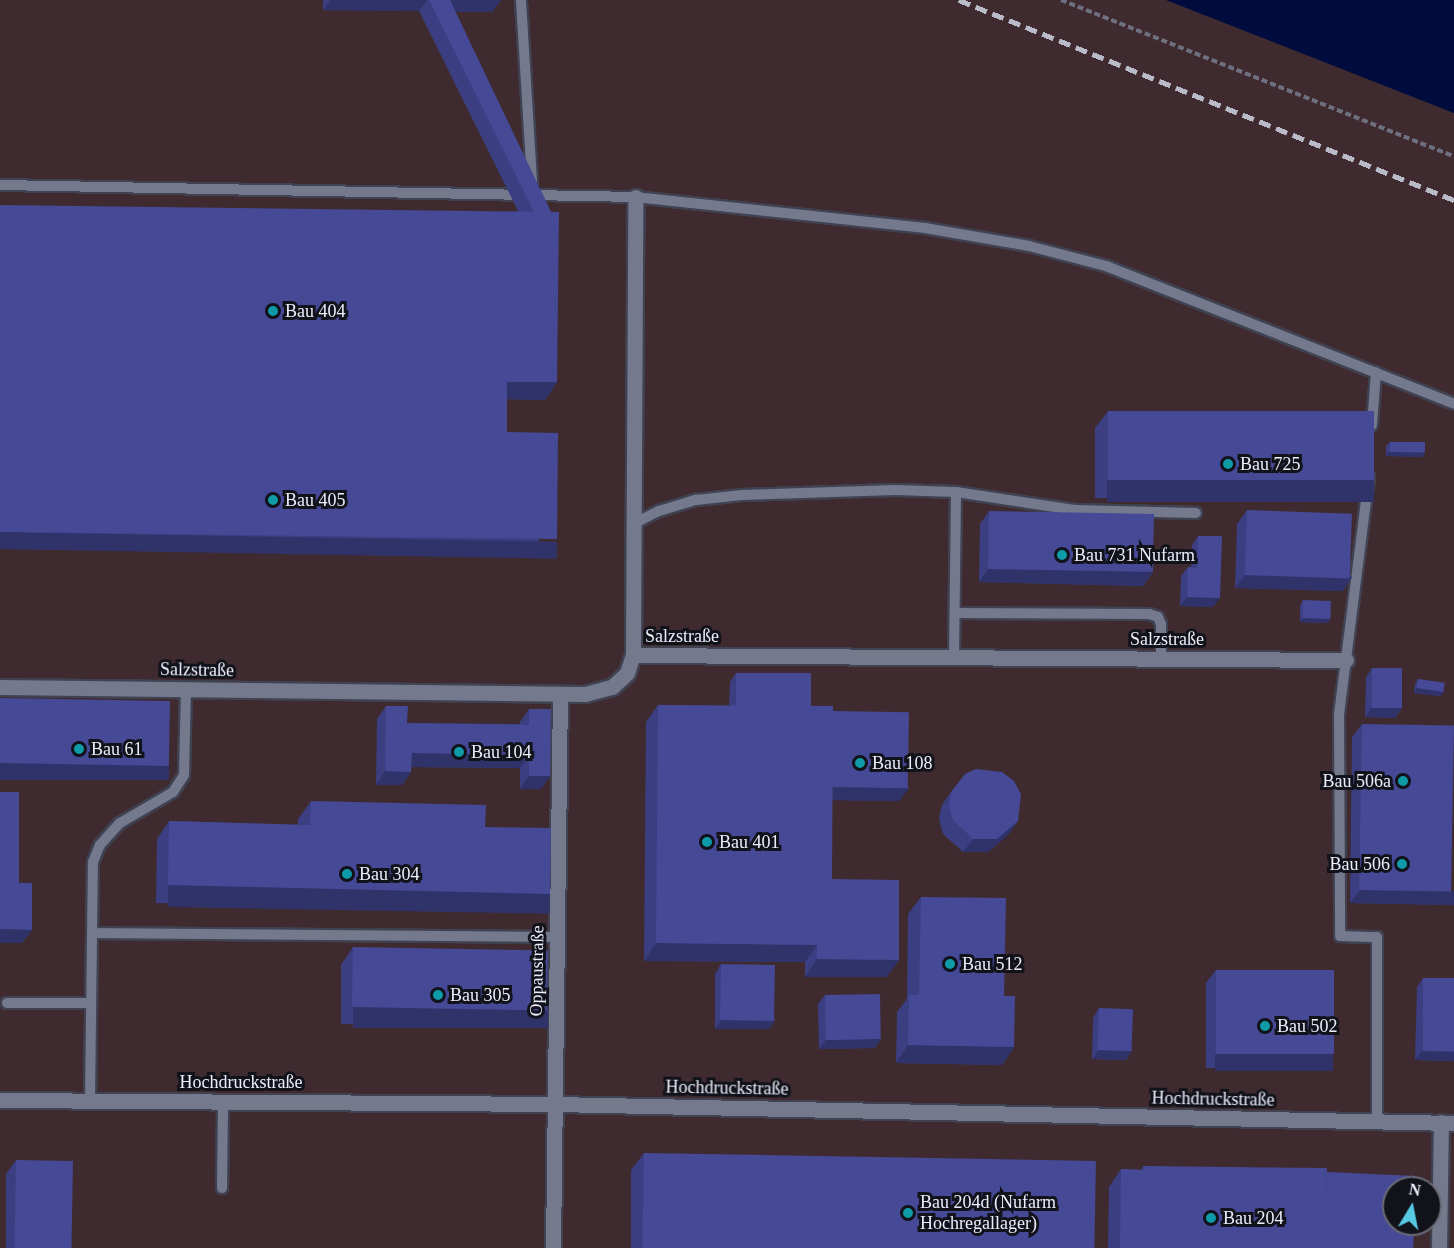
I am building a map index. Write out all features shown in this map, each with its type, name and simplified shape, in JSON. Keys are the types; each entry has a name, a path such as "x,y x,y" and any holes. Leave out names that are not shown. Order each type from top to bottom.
{"street":[{"path":"633,655 635,197"},
{"name":"Salzstraße","path":"0,687 585,694 612,687 627,673 633,655 1346,660"},
{"name":"Oppaustraße","path":"553,1248 560,694"},
{"name":"Hochdruckstraße","path":"0,1100 554,1104 1448,1123"},
{"path":"1440,1248 1448,1123"}],"lane":[{"path":"521,1 532,195"},
{"path":"0,185 635,197 925,228 1029,246 1117,270 1454,404"},
{"path":"1371,442 1376,372"},
{"path":"1370,465 1339,713 1340,936 1377,937 1377,1122"},
{"path":"633,524 659,511 696,500 742,495 850,490 956,492 1075,510 1196,513"},
{"path":"954,657 956,492"},
{"path":"955,613 1149,614 1158,617 1161,624 1161,659"},
{"path":"90,1100 93,862 100,845 120,823 173,792 183,775 186,689"},
{"path":"92,933 557,937"},
{"path":"7,1003 91,1003"},
{"path":"222,1188 223,1102"}],"path":[{"path":"1061,0 1454,156"}],"shaded area":[{"path":"0,0 1166,0 1454,113 1454,1248 0,1248"},
{"path":"1166,0 1454,0 1454,113"}],"building":[{"path":"429,0 450,0 551,212 534,212"},
{"path":"0,205 559,212 557,382 507,382 507,432 558,433 557,539 0,532"},
{"name":"Bau 725","path":"1108,411 1374,411 1374,480 1108,480"},
{"path":"1390,442 1425,442 1425,452 1390,452"},
{"path":"1247,510 1352,514 1350,579 1245,575"},
{"name":"Bau 731 Nufarm","path":"989,511 1154,514 1153,572 988,569"},
{"path":"1198,536 1222,536 1220,598 1187,597 1188,567 1197,568"},
{"path":"1303,600 1331,601 1330,619 1302,618"},
{"path":"1372,668 1402,668 1402,708 1372,708"},
{"path":"736,673 811,673 811,706 736,706"},
{"path":"1418,679 1445,683 1443,692 1417,688"},
{"name":"Bau 61","path":"0,698 170,701 169,766 0,763"},
{"path":"658,705 833,706 832,879 899,880 899,960 817,959 817,945 656,943"},
{"path":"386,706 408,706 407,723 529,725 529,709 551,709 550,776 529,776 529,755 412,753 411,772 385,771"},
{"name":"Bau 108","path":"833,711 909,712 908,788 832,787"},
{"path":"1362,724 1454,726 1451,892 1359,890"},
{"path":"976,769 1002,772 1014,781 1021,794 1018,821 997,839 973,839 953,820 949,806 951,792 965,774"},
{"path":"0,792 19,792 19,883 32,883 32,930 0,929"},
{"name":"Bau 304","path":"311,801 486,805 485,827 551,828 550,894 168,885 169,821 310,825"},
{"name":"Bau 512","path":"921,897 1006,898 1004,996 1015,996 1014,1047 908,1045 909,995 919,995"},
{"name":"Bau 305","path":"353,947 548,950 547,1010 352,1007"},
{"path":"721,964 775,965 774,1021 720,1020"},
{"name":"Bau 502","path":"1216,970 1334,970 1334,1054 1216,1054"},
{"path":"1423,978 1454,978 1454,1051 1423,1051"},
{"path":"880,994 881,1039 826,1040 825,995"},
{"path":"1099,1008 1133,1009 1132,1051 1098,1050"},
{"name":"Bau 204d (Nufarm Hochregallager)","path":"644,1153 1096,1161 1094,1248 642,1248"},
{"path":"16,1160 73,1161 71,1248 14,1248"},
{"name":"Bau 204","path":"1143,1166 1327,1168 1325,1248 1120,1248 1121,1169 1144,1170"},
{"path":"1327,1172 1416,1176 1382,1176 1382,1236 1414,1236 1413,1248 1325,1248"}],"railway":[{"path":"959,0 1454,200"}],"place":[{"name":"Bau 404","path":"273,311"},
{"name":"Bau 725","path":"1228,464"},
{"name":"Bau 405","path":"273,500"},
{"name":"Bau 731 Nufarm","path":"1062,555"},
{"name":"Bau 61","path":"79,749"},
{"name":"Bau 104","path":"459,752"},
{"name":"Bau 108","path":"860,763"},
{"name":"Bau 506a","path":"1403,781"},
{"name":"Bau 401","path":"707,842"},
{"name":"Bau 506","path":"1402,864"},
{"name":"Bau 304","path":"347,874"},
{"name":"Bau 512","path":"950,964"},
{"name":"Bau 305","path":"438,995"},
{"name":"Bau 502","path":"1265,1026"},
{"name":"Bau 204d (Nufarm Hochregallager)","path":"908,1213"},
{"name":"Bau 204","path":"1211,1218"}]}
